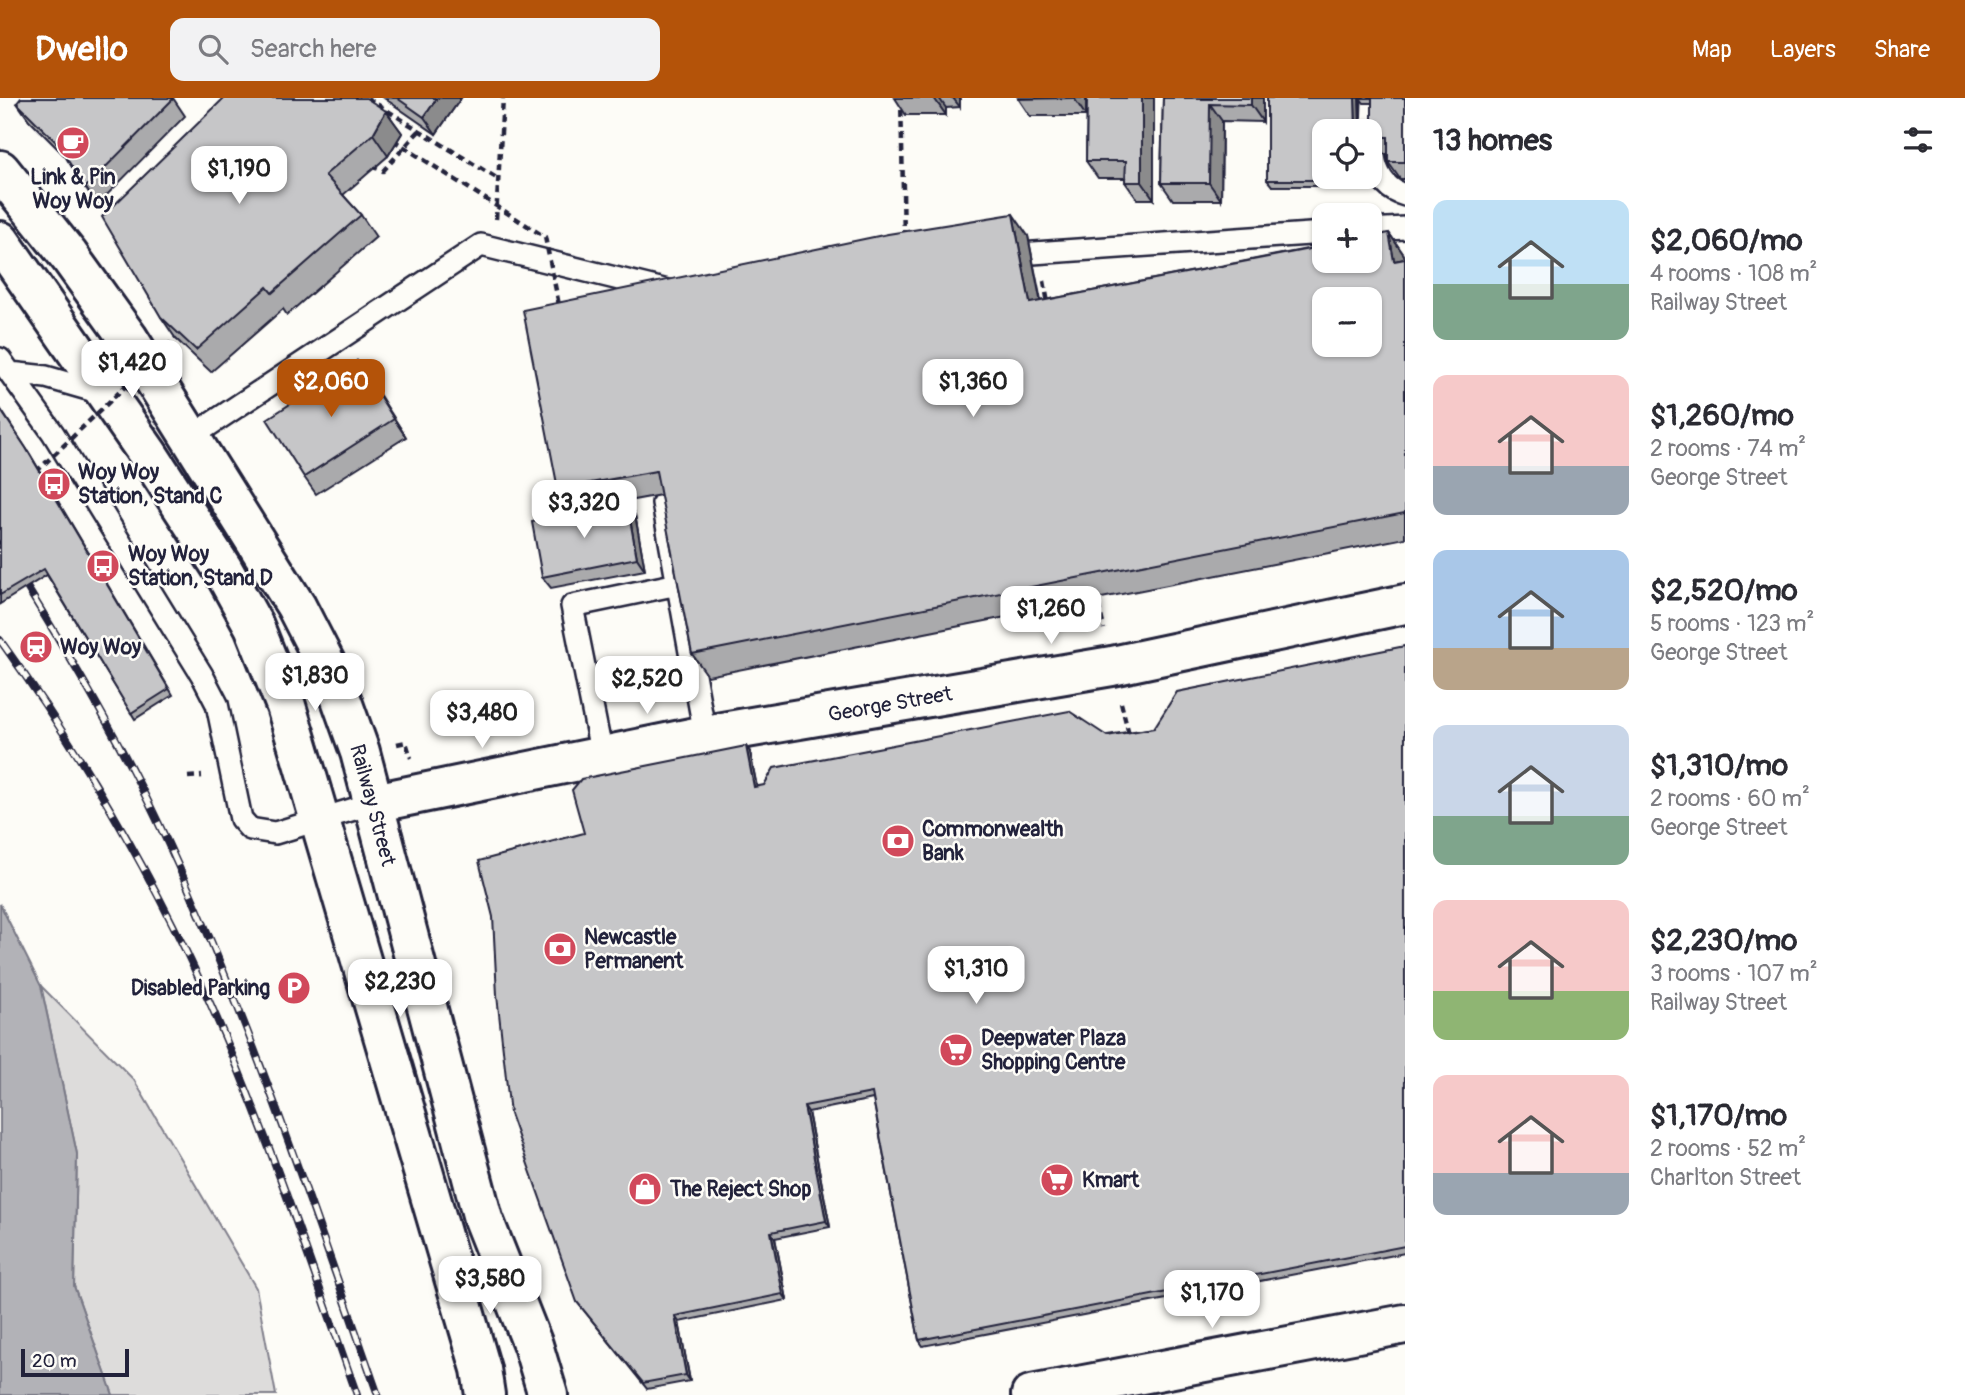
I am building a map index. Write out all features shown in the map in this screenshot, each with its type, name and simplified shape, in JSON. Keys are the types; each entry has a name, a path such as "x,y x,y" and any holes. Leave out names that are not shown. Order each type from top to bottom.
{"main road":[{"name":"Railway Street","path":"0,170 76,266 128,338 311,630 335,682 374,803 483,1219 533,1345 548,1395"},
{"path":"0,241 222,568 254,626 286,706 481,1369 485,1395"},
{"name":"George Street","path":"374,803 705,735 1112,666 1405,604"},
{"path":"1031,1395 1118,1387 1405,1324"}],"lane":[{"path":"1373,98 1373,166 1387,183 1405,195"},
{"path":"1382,229 1405,228"},
{"path":"986,257 1312,234"},
{"path":"191,437 481,245 685,298"},
{"path":"5,366 107,395"},
{"path":"5,366 53,433 207,684 220,713 241,819 250,829 275,833 317,818 374,803"},
{"path":"658,477 705,735"},
{"path":"602,756 572,606 678,584"}],"path":[{"path":"367,98 498,179"},
{"path":"495,247 503,98"},
{"path":"901,98 905,238"},
{"path":"364,162 383,171 420,130"},
{"path":"382,146 391,138 545,237 561,315"},
{"path":"1038,252 1049,313"},
{"path":"32,475 187,327"},
{"path":"1095,587 1130,739"}],"shaded area":[{"path":"0,904 41,986 77,1154 74,1286 113,1395 0,1395"},
{"path":"41,986 134,1080 256,1288 276,1395 113,1395 74,1286 77,1154"}],"building":[{"path":"21,98 173,99 85,188 57,143 17,103"},
{"path":"224,98 366,98 386,111 373,134 325,175 361,215 272,293 267,287 196,350 161,317 102,217"},
{"path":"397,98 437,98 424,117"},
{"path":"1087,98 1142,98 1142,182 1125,182 1126,161 1086,161"},
{"path":"1163,98 1251,98 1251,105 1210,104 1209,183 1161,183"},
{"path":"1267,98 1355,98 1356,119 1312,119 1312,180 1267,180"},
{"path":"1372,98 1405,98 1405,162 1388,162 1388,137 1382,137 1382,119 1372,119"},
{"path":"1013,214 1030,303 1312,249 1312,273 1382,273 1382,234 1389,233 1394,261 1405,259 1405,513 692,654 656,471 558,489 523,310 888,234"},
{"path":"357,361 394,419 304,477 267,419"},
{"path":"0,409 26,448 169,689 131,713 44,569 0,595"},
{"path":"627,503 637,558 542,577 532,522"},
{"name":"Deepwater Plaza Shopping Centre","path":"1405,646 1405,1246 919,1340 872,1093 804,1106 826,1221 771,1232 783,1294 675,1316 686,1375 643,1383 577,1302 510,1114 497,995 493,917 479,861 584,833 572,790 581,779 746,746 754,787 764,785 774,768 1069,711 1107,736 1154,728 1177,692"}],"railway":[{"path":"0,544 102,714 140,785 189,890 275,1104 378,1395"},
{"path":"0,640 109,807 180,938 223,1033 264,1135 357,1395"}],"place":[{"name":"Link & Pin Woy Woy","path":"73,143"},
{"name":"Woy Woy Station, Stand C","path":"54,484"},
{"name":"Woy Woy Station, Stand D","path":"103,566"},
{"name":"Woy Woy","path":"36,647"},
{"name":"Commonwealth Bank","path":"898,841"},
{"name":"Newcastle Permanent","path":"560,949"},
{"name":"Disabled Parking","path":"294,988"},
{"name":"Deepwater Plaza Shopping Centre","path":"956,1050"},
{"name":"Kmart","path":"1057,1180"},
{"name":"The Reject Shop","path":"645,1189"}]}
